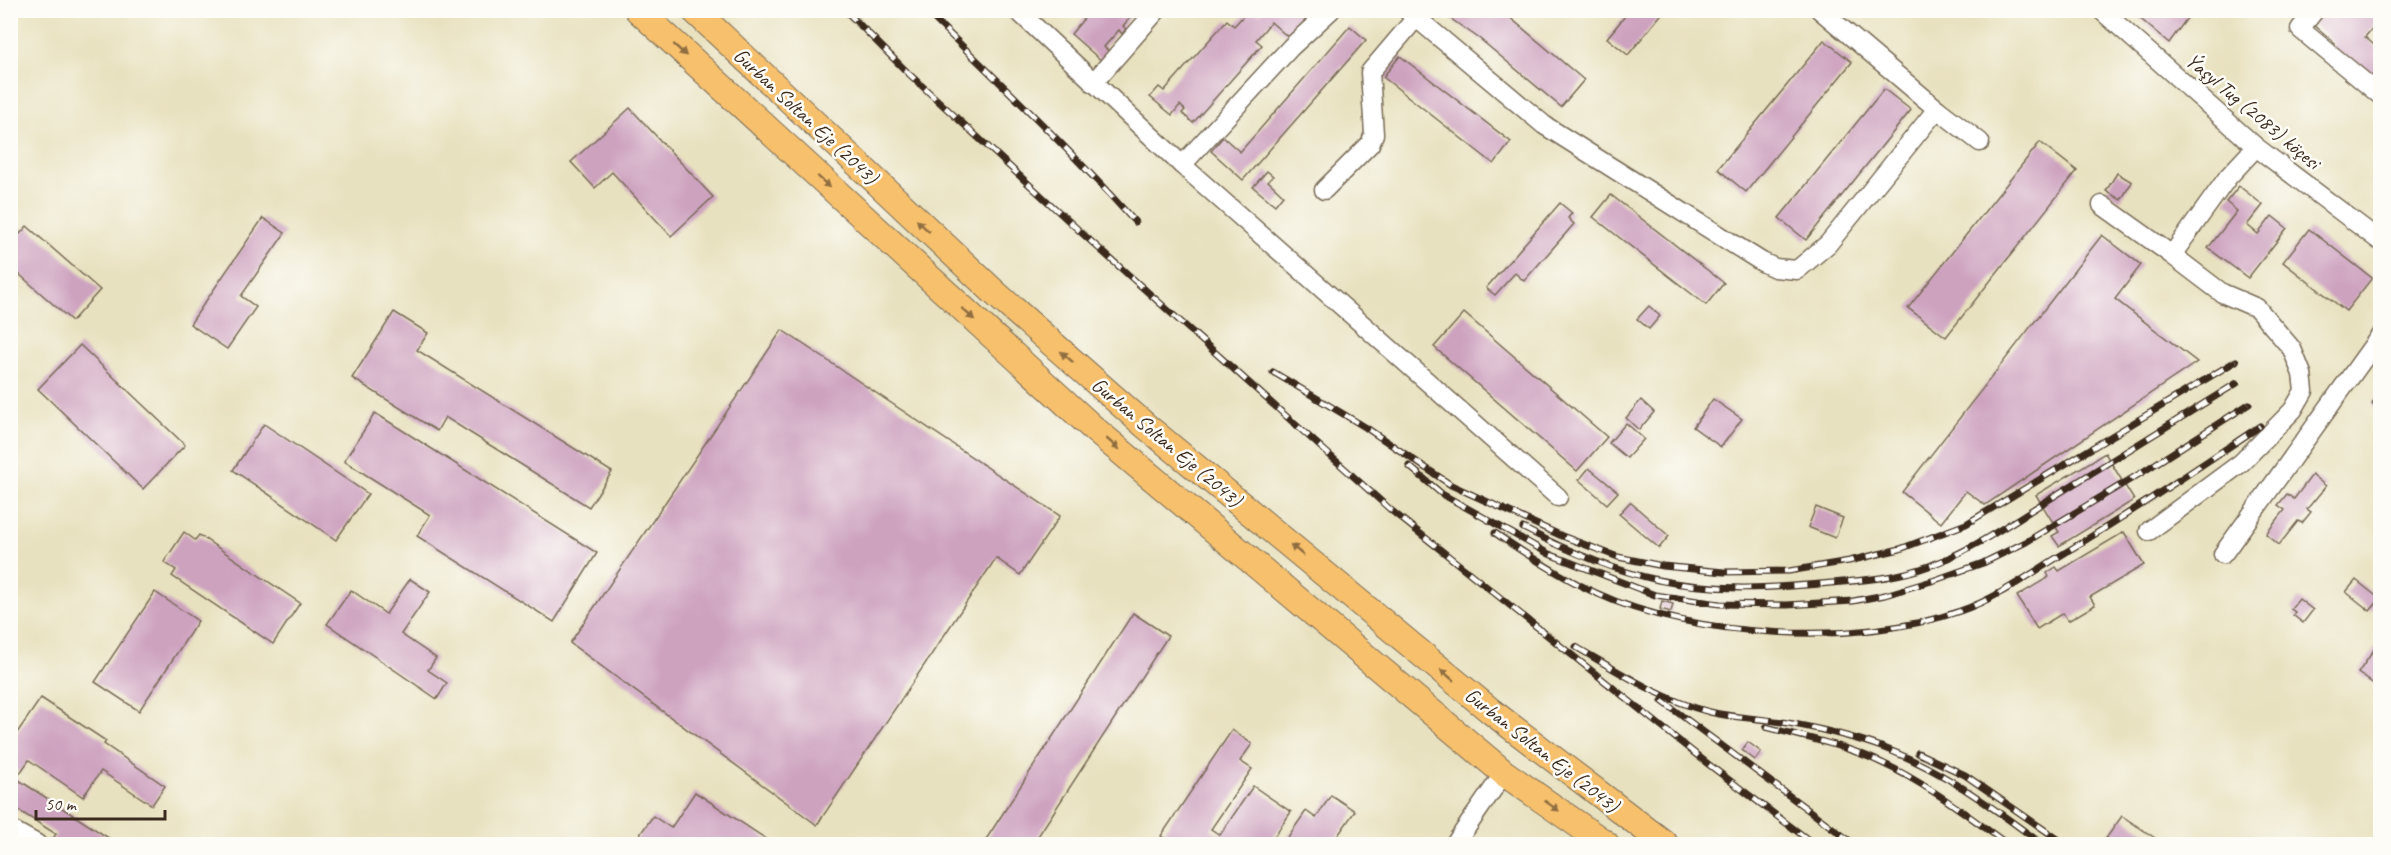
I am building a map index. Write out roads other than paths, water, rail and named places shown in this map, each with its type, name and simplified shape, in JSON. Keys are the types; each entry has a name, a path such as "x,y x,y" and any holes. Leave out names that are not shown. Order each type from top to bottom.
{"highway":[{"name":"Gurban Soltan Eje (2043)","path":"694,10 996,294 1147,427 1492,712 1665,844"},
{"name":"Gurban Soltan Eje (2043)","path":"633,12 1094,429 1504,773 1606,844"}],"street":[{"path":"1017,10 1182,165 1558,497"},
{"path":"1093,83 1157,10"},
{"path":"1182,165 1291,48 1331,10"},
{"path":"1820,10 1937,109 1980,142"},
{"name":"Ýaşyl Tug (2083) köçesi","path":"2101,10 2256,147 2380,241"},
{"path":"2315,10 2300,28 2380,94"},
{"path":"1324,190 1370,144 1374,134 1371,72 1411,15 1544,125 1762,262 1788,270 1797,270 1828,244 1937,109"},
{"path":"2172,255 2228,177 2256,147"},
{"path":"2102,205 2222,293 2257,308 2292,349 2302,374 2304,391 2293,410 2241,463 2150,531"},
{"path":"2223,554 2380,336"},
{"path":"1455,844 1504,773"},
{"path":"10,829 37,844"}],"railway":[{"path":"845,10 908,73 1084,235 1392,511 1708,764 1814,844"},
{"path":"925,10 1059,141 1135,222"},
{"path":"1273,372 1365,427 1451,485 1562,536 1618,557 1663,566 1724,572 1789,571 1849,561 1900,549 1966,524 2236,361"},
{"path":"1523,528 1606,565 1640,576 1679,584 1722,588 1766,587 1893,576 1945,560 1975,545 2237,383"},
{"path":"1409,466 1442,494 1549,554 1655,595 1720,604 1787,605 1853,601 1885,595 1935,580 1983,563 2026,542 2141,473 2249,404"},
{"path":"1495,533 1544,565 1596,593 1635,608 1680,620 1727,628 1776,632 1826,633 1874,630 1919,622 1960,611 2000,593 2138,507 2260,426"},
{"path":"1576,647 1641,684 1692,707 1719,714 1782,722 1847,736 1906,757 1966,790 2042,844"},
{"path":"1662,701 1854,844"},
{"path":"1766,727 1838,746 1897,770 1930,789 2007,844"},
{"path":"1918,753 1965,775 2065,844"}]}
